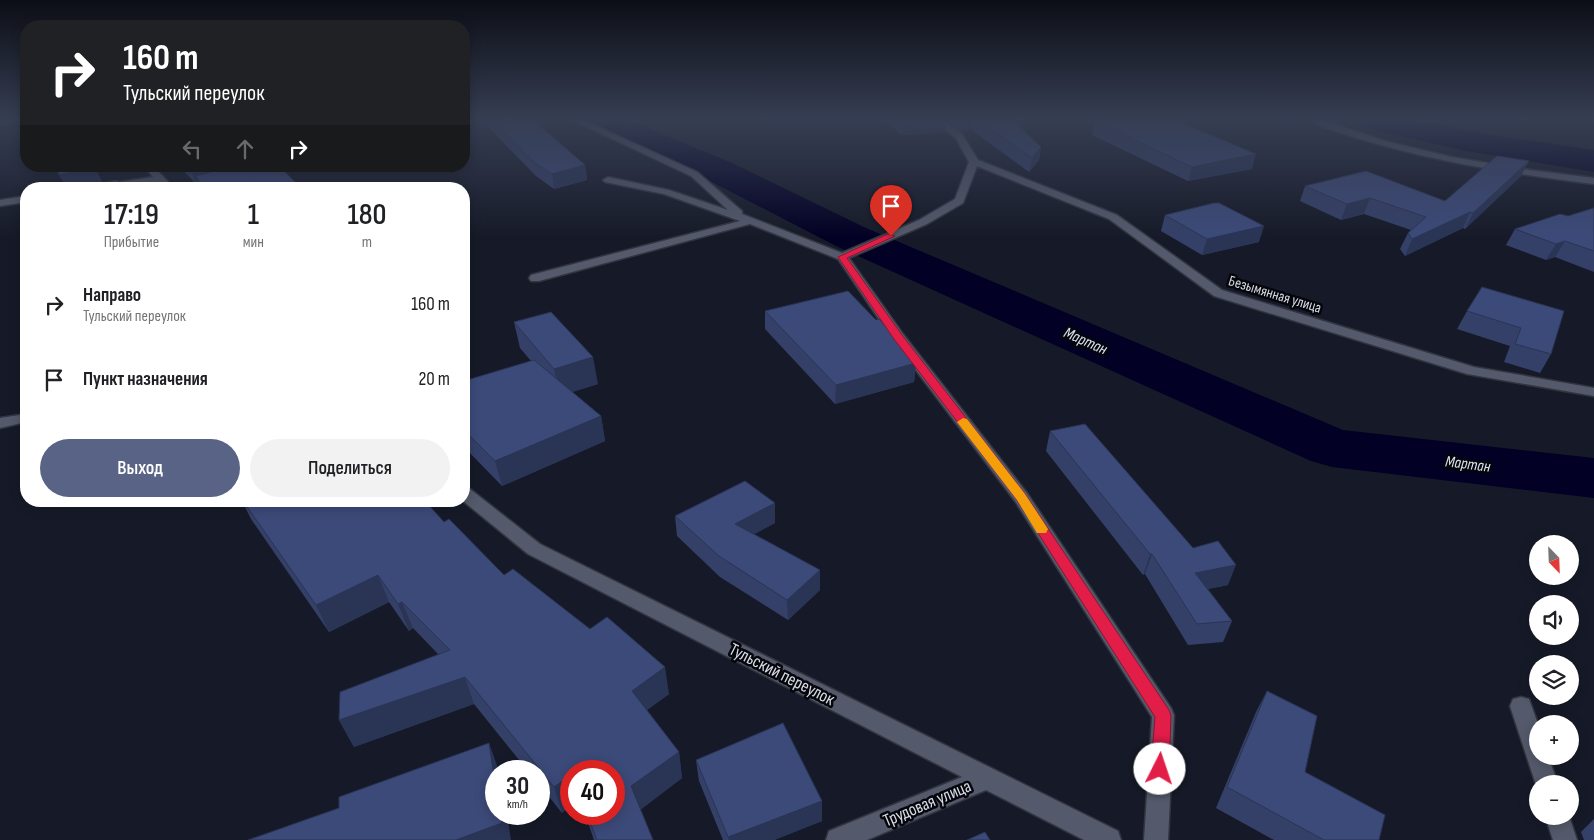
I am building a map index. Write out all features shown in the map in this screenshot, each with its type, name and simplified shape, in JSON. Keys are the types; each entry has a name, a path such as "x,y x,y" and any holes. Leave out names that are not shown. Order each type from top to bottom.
{"street":[{"path":"662,159 694,174 747,219"},
{"path":"842,257 923,222 959,201 974,162 972,159"},
{"path":"1459,159 1532,174 1594,181"},
{"name":"Безымянная улица","path":"974,162 1113,217 1218,294 1472,370 1594,392"},
{"path":"154,172 164,182"},
{"path":"135,182 160,178"},
{"path":"218,182 226,180"},
{"path":"608,180 666,192 747,219 842,257 898,337 1021,497 1163,715 1156,840"},
{"path":"0,203 20,200"},
{"path":"535,278 747,219"},
{"path":"0,423 20,419"},
{"name":"Тульский переулок","path":"470,498 534,549 1110,840"},
{"path":"1521,706 1543,775"},
{"name":"Трудовая улица","path":"838,840 987,778"},
{"path":"1560,825 1564,840"}],"building":[{"path":"531,159 578,159 585,165 552,174"},
{"path":"1176,159 1230,159 1192,167"},
{"path":"1493,159 1529,161 1473,213 1470,212 1412,239 1408,233 1426,217 1370,198 1347,204 1305,186 1366,171 1445,201"},
{"path":"58,172 74,172 59,175"},
{"path":"211,172 285,172 295,182 200,182 196,176"},
{"path":"1219,203 1264,226 1207,239 1165,215"},
{"path":"1594,208 1594,251 1565,241 1556,244 1515,229 1560,214 1568,216"},
{"path":"1482,287 1564,311 1551,354 1515,344 1521,328 1467,311"},
{"path":"848,291 900,341 916,363 836,385 765,311"},
{"path":"551,312 593,357 554,369 514,322"},
{"path":"534,360 601,416 495,461 470,436 470,379"},
{"path":"1085,424 1193,548 1218,541 1236,565 1195,573 1232,621 1197,624 1152,554 1150,554 1050,431"},
{"path":"745,481 775,503 735,524 820,570 787,600 719,556 675,516"},
{"path":"247,507 430,507 444,522 449,519 504,575 513,569 590,629 607,617 665,667 632,691 679,752 631,786 653,840 597,840 591,825 625,825 625,760 560,760 560,783 554,787 550,782 550,760 532,760 465,677 339,720 340,692 450,650 402,602 398,604 378,575 316,605"},
{"path":"1267,691 1317,716 1305,772 1385,815 1379,840 1324,840 1227,787"},
{"path":"783,723 822,801 728,837 696,760"},
{"path":"489,743 492,760 485,760 485,825 497,825 456,840 248,840 339,808 339,797"},
{"path":"985,832 990,840 967,840"}],"waterway":[{"name":"Мартан","path":"692,159 851,237 1332,448 1594,478"},
{"path":"1582,159 1594,161"}],"slow traffic":[{"path":"963,422 1021,497 1042,529"}],"route":[{"path":"891,236 842,257 898,337 1021,497 1163,715 1160,769"}]}
